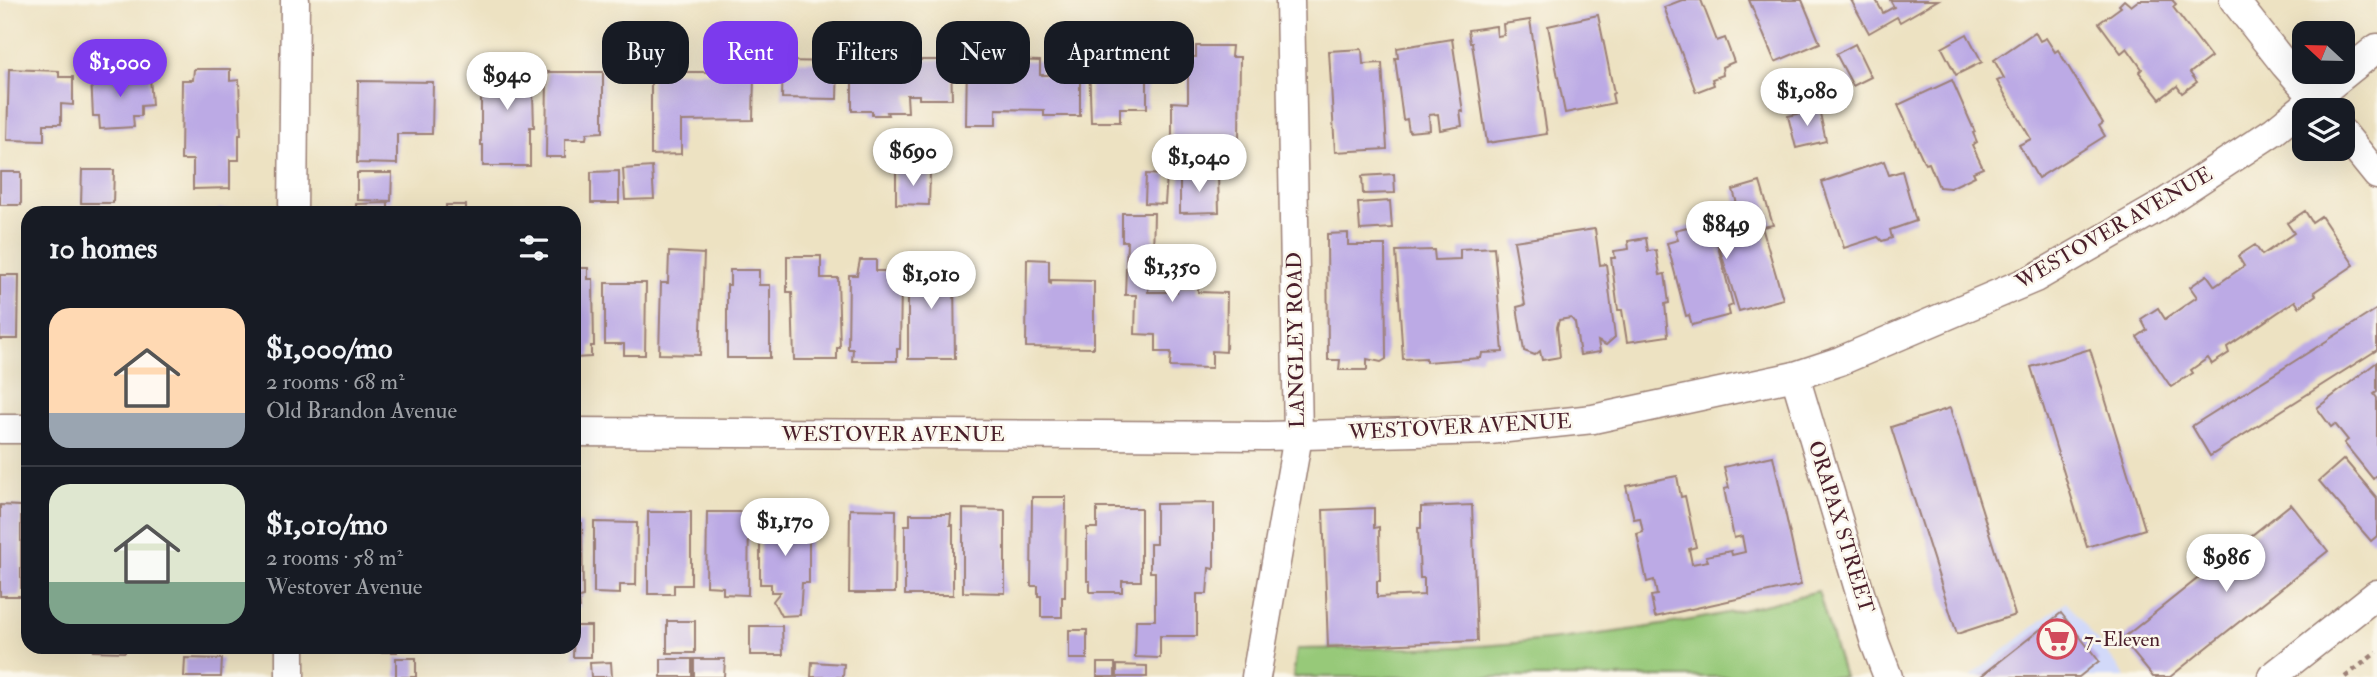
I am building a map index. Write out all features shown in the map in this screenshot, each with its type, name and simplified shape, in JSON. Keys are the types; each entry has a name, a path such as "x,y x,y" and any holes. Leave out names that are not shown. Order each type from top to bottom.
{"street":[{"path":"293,206 295,0"},
{"name":"LANGLEY ROAD","path":"1256,677 1298,436 1290,0"},
{"path":"2234,0 2315,98"},
{"name":"WESTOVER AVENUE","path":"2326,98 2377,48"},
{"name":"WESTOVER AVENUE","path":"581,432 1298,436 1489,430 1593,419 1795,376 1840,361 2035,278 2157,208 2292,120"},
{"path":"2355,148 2377,175"},
{"name":"ORAPAX STREET","path":"1795,376 1875,643 1888,677"},
{"path":"0,429 21,429"},
{"path":"2273,677 2377,594"},
{"path":"290,654 290,677"}],"path":[{"path":"2346,677 2377,652"}],"shaded area":[{"name":"7-Eleven","path":"2066,601 2126,677 1970,677"}],"green space":[{"path":"1818,591 1844,677 1293,677 1297,649 1470,647 1576,637 1698,619"}],"building":[{"path":"1682,0 1701,0 1717,41 1725,38 1734,62 1722,67 1723,75 1712,79 1714,85 1696,92 1664,7"},
{"path":"1749,0 1802,0 1820,43 1775,62"},
{"path":"1851,0 1876,0 1883,13 1894,7 1890,0 1938,0 1900,22 1897,17 1869,33"},
{"path":"2124,0 2131,6 2139,0 2172,0 2176,4 2173,7 2211,57 2190,73 2197,82 2182,93 2177,86 2160,99 2139,72 2142,69 2127,48 2121,53 2099,23 2121,7 2119,5"},
{"path":"1598,15 1614,103 1565,113 1548,26"},
{"path":"1530,20 1547,134 1487,143 1468,30 1496,26 1497,36 1504,35 1503,24"},
{"path":"2035,32 2040,41 2046,38 2055,52 2058,50 2103,123 2099,126 2105,136 2038,178 2019,145 2031,139 1997,81 2004,78 1994,60"},
{"path":"1967,34 1982,62 1956,75 1942,48"},
{"path":"1452,39 1463,112 1460,111 1462,126 1440,130 1438,114 1429,115 1430,130 1409,132 1407,119 1403,120 1395,58 1398,58 1397,48"},
{"path":"1855,44 1871,77 1853,86 1836,54"},
{"path":"1196,46 1232,46 1231,57 1240,57 1239,140 1233,140 1232,156 1196,156 1196,140 1172,139 1172,102 1188,103 1188,84 1194,84"},
{"path":"1362,49 1363,64 1382,63 1387,149 1335,152 1329,51"},
{"path":"481,59 532,59 534,127 530,127 530,166 483,166"},
{"path":"922,60 936,60 936,84 952,84 952,99 919,99 919,95 907,95 908,112 872,115 872,111 852,111 852,84 922,84"},
{"path":"798,61 812,62 812,84 837,84 837,99 782,98 782,84 798,84"},
{"path":"1030,61 1040,61 1040,75 1044,75 1044,84 1080,84 1080,116 1044,116 1044,110 996,109 996,125 966,125 967,84 1030,84"},
{"path":"9,69 59,71 59,77 73,77 73,105 61,104 61,124 44,124 44,141 7,140"},
{"path":"194,69 230,69 230,81 239,80 239,160 230,160 230,188 193,189 193,160 181,160 182,80 193,80"},
{"path":"547,72 602,72 603,132 587,133 586,139 565,139 565,157 546,157"},
{"path":"689,72 703,72 703,84 754,84 753,120 681,121 681,154 651,155 651,84 689,84"},
{"path":"140,74 141,77 150,77 152,105 141,106 141,116 133,116 134,127 100,129 99,116 93,116 91,76"},
{"path":"1952,80 1975,132 1973,133 1977,142 1972,145 1983,168 1973,172 1975,176 1950,188 1939,187 1929,163 1925,164 1898,105"},
{"path":"358,81 433,82 432,134 397,134 397,164 357,163"},
{"path":"1090,84 1147,84 1147,108 1120,108 1120,122 1091,122"},
{"path":"1819,109 1826,141 1796,148 1788,116"},
{"path":"1884,161 1889,175 1902,171 1916,221 1890,230 1892,238 1882,241 1878,237 1844,248 1822,182"},
{"path":"652,167 654,199 625,200 623,169"},
{"path":"82,170 114,170 113,203 81,203"},
{"path":"619,171 619,203 591,203 591,172"},
{"path":"0,172 21,172 21,205 0,205"},
{"path":"896,172 930,173 929,205 896,204"},
{"path":"357,173 392,173 391,201 357,200"},
{"path":"1146,174 1167,175 1165,204 1145,203"},
{"path":"1218,174 1219,212 1180,213 1180,175"},
{"path":"1394,174 1395,193 1363,194 1362,176"},
{"path":"1760,182 1773,225 1762,227 1783,299 1739,311 1713,227 1733,305 1728,307 1730,315 1692,325 1689,315 1686,316 1667,243 1678,240 1675,230 1740,214 1733,190"},
{"path":"1390,201 1392,228 1360,230 1358,203"},
{"path":"388,203 388,206 356,206"},
{"path":"2305,211 2312,222 2321,216 2354,265 2314,292 2316,295 2299,307 2295,301 2227,347 2229,353 2212,364 2208,358 2191,370 2193,373 2171,387 2137,337 2147,330 2141,319 2158,308 2165,319 2197,297 2190,287 2207,275 2215,286 2244,266 2238,256 2255,245 2262,255 2294,233 2287,223"},
{"path":"1122,213 1154,213 1153,256 1149,258 1148,292 1177,292 1177,286 1198,286 1198,292 1227,293 1226,352 1212,351 1212,368 1170,367 1171,352 1156,352 1156,335 1135,334 1136,295 1125,295 1127,241 1122,241"},
{"path":"1595,229 1600,265 1606,264 1615,337 1606,345 1598,341 1600,352 1580,355 1575,323 1571,318 1559,320 1557,327 1560,357 1542,360 1540,351 1535,355 1524,351 1517,307 1525,305 1514,241"},
{"path":"1348,233 1348,245 1385,245 1386,359 1381,362 1367,359 1367,370 1339,370 1340,360 1328,360 1327,234"},
{"path":"1646,238 1648,251 1656,250 1660,275 1665,274 1669,303 1665,304 1668,336 1627,342 1622,310 1618,310 1611,258 1615,258 1614,251 1629,249 1628,241"},
{"path":"1494,247 1503,352 1482,353 1481,358 1426,362 1426,358 1403,359 1396,251 1434,250 1435,260 1460,259 1460,249"},
{"path":"669,252 704,254 700,355 659,354 661,283 668,283"},
{"path":"787,256 821,256 821,278 838,278 840,348 837,348 837,360 794,360 792,292 787,292"},
{"path":"910,259 944,259 943,279 954,279 955,359 908,359"},
{"path":"1027,259 1049,260 1051,284 1051,280 1094,281 1094,348 1026,347"},
{"path":"860,260 876,260 876,271 897,271 897,285 901,285 900,349 897,349 897,361 852,361 853,349 848,349 849,275 857,275"},
{"path":"581,268 588,268 588,279 593,279 594,346 591,346 591,357 581,358"},
{"path":"730,270 759,270 759,285 770,285 770,358 727,358 727,285 730,285"},
{"path":"0,275 19,275 18,339 0,339"},
{"path":"605,283 646,283 645,355 624,355 624,344 605,344"},
{"path":"2377,309 2377,350 2210,456 2192,426"},
{"path":"2090,349 2145,529 2087,547 2031,367"},
{"path":"2377,362 2377,392 2374,394 2377,398 2377,478 2376,476 2373,479 2344,443 2348,440 2335,424 2331,427 2317,408"},
{"path":"1950,408 2015,615 1957,634 1891,427"},
{"path":"1773,456 1801,585 1655,617 1651,596 1657,595 1654,580 1647,582 1637,534 1643,532 1640,518 1634,519 1626,486 1677,476 1681,497 1685,496 1696,547 1689,549 1692,564 1708,561 1706,556 1731,551 1732,555 1745,552 1742,536 1734,538 1724,489 1729,488 1724,467"},
{"path":"2344,459 2377,498 2377,536 2371,541 2319,481"},
{"path":"1032,497 1066,497 1065,597 1062,597 1062,617 1041,617 1038,586 1031,586"},
{"path":"1214,503 1214,569 1209,568 1207,594 1197,594 1197,636 1160,636 1160,658 1135,657 1136,620 1155,620 1155,572 1150,572 1150,544 1156,544 1156,504"},
{"path":"2291,504 2328,551 2170,677 2153,677 2122,639"},
{"path":"0,505 21,506 21,596 0,596"},
{"path":"1472,505 1477,641 1328,647 1323,510 1374,508 1374,528 1379,527 1380,581 1377,581 1377,597 1424,595 1424,578 1420,578 1418,528 1421,528 1421,507"},
{"path":"1097,508 1141,508 1141,581 1122,581 1122,592 1090,592 1090,581 1087,581 1087,528 1097,528"},
{"path":"850,509 896,510 895,593 849,593"},
{"path":"963,509 1005,510 1005,593 963,592"},
{"path":"648,512 691,512 691,585 674,585 674,594 648,594"},
{"path":"707,512 749,512 748,595 723,594 723,587 706,586"},
{"path":"807,512 809,583 802,583 800,615 781,616 773,601 780,592 771,592 771,584 760,584 760,526 763,526 763,513"},
{"path":"910,514 951,514 953,595 905,595 905,525 910,525"},
{"path":"594,522 637,523 636,585 620,585 620,594 594,593"},
{"path":"581,523 582,523 581,598"},
{"name":"7-Eleven","path":"2061,613 2099,661 2079,677 1980,677"},
{"path":"667,621 695,621 695,653 667,653"},
{"path":"581,626 591,626 591,657 573,657 573,654 581,654"},
{"path":"750,626 782,626 783,655 750,655"},
{"path":"1069,630 1087,630 1087,659 1069,659"},
{"path":"185,658 222,659 221,677 184,677"},
{"path":"396,658 416,658 416,677 396,677"},
{"path":"661,659 692,659 692,677 661,677"},
{"path":"694,659 725,659 724,677 694,677"},
{"path":"611,662 612,677 591,677 590,663"},
{"path":"812,662 844,664 843,677 811,677"},
{"path":"1097,663 1115,663 1115,677 1097,677"},
{"path":"1117,665 1147,666 1147,677 1117,677"}],"place":[{"name":"7-Eleven","path":"2057,639"}]}
